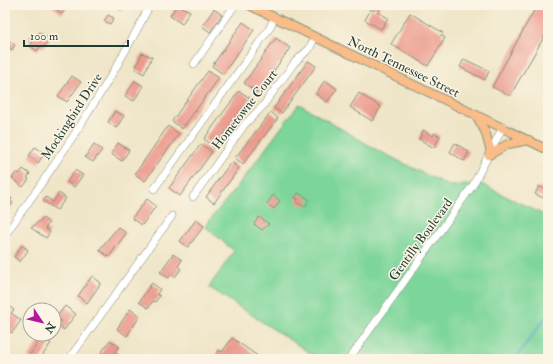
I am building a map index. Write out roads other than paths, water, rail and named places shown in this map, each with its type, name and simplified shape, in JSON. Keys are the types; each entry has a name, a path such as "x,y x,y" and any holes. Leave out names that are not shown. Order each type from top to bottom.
{"main road":[{"name":"North Tennessee Street","path":"249,5 548,150"},
{"path":"476,114 485,131 490,154 508,144 529,140"}],"street":[{"name":"Mockingbird Drive","path":"5,235 91,110 132,40 150,5"},
{"path":"194,64 235,5"},
{"path":"154,189 264,35 275,17"},
{"name":"Hometowne Court","path":"193,197 245,124 262,107 295,62 309,49 316,37"},
{"name":"Gentilly Boulevard","path":"349,359 464,199 490,154 503,127"},
{"path":"69,359 172,216"}],"waterway":[{"path":"515,359 548,314"}]}
